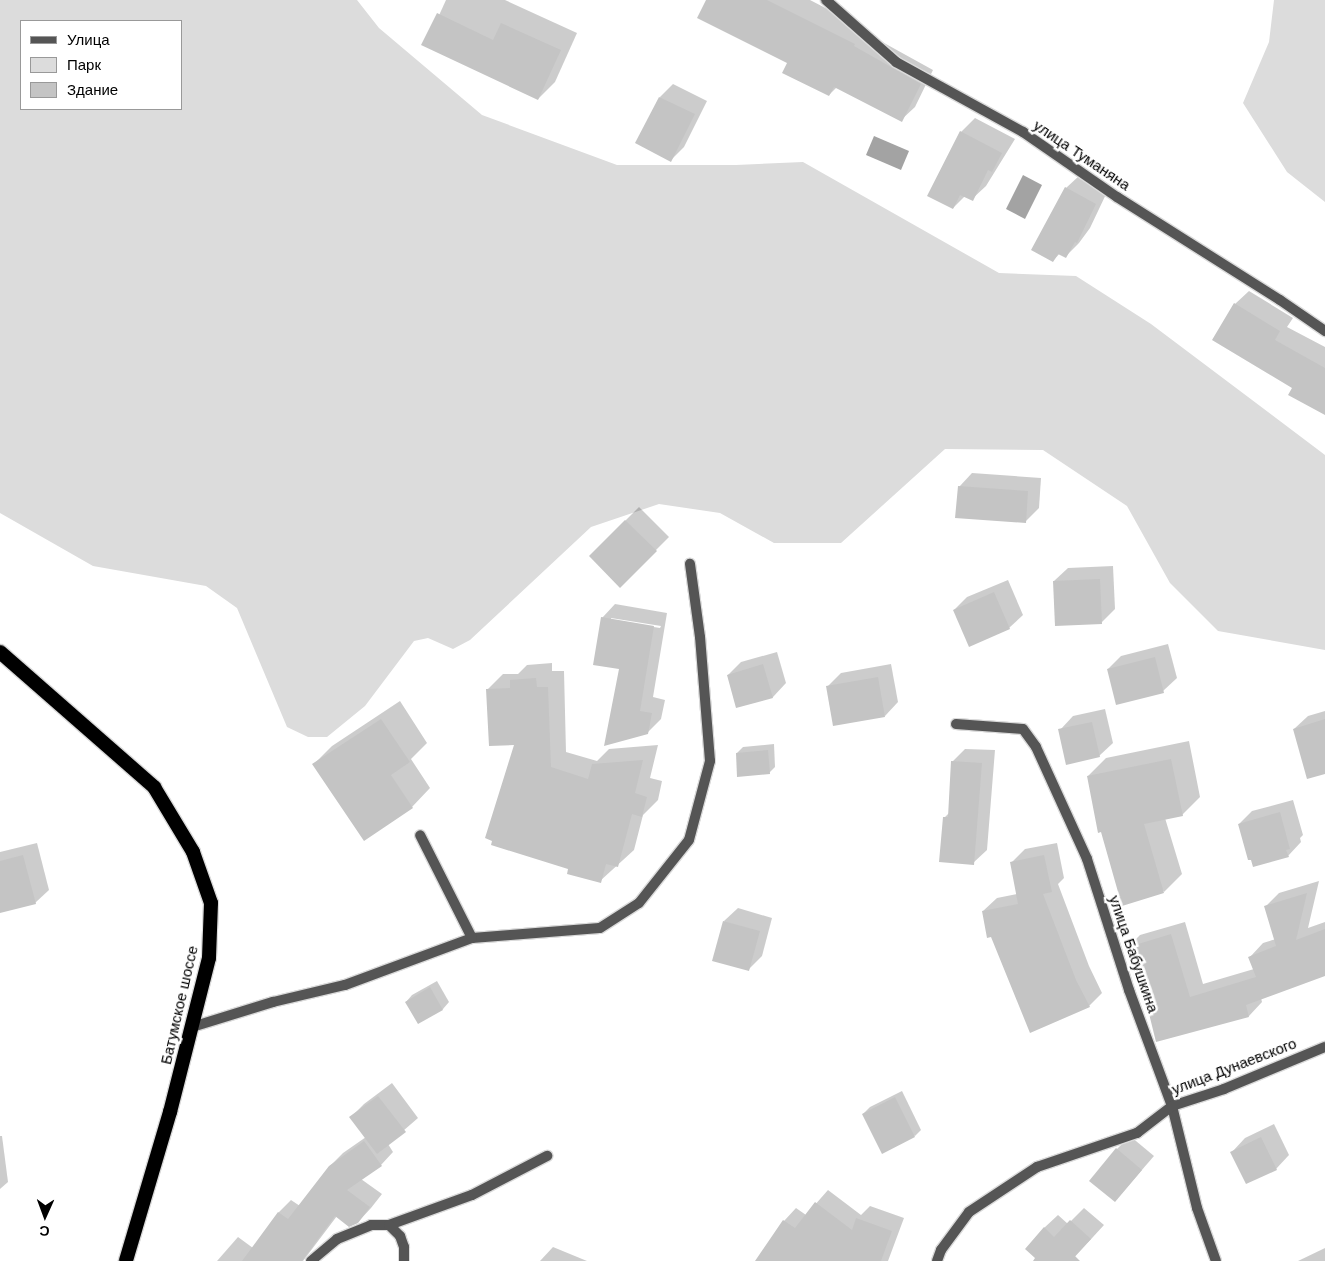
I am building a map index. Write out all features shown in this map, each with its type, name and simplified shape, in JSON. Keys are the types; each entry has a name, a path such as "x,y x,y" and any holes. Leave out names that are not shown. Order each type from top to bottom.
{"highway":[{"name":"Батумское шоссе","path":"0,652 154,787 193,852 211,903 209,958 170,1112 126,1261"}],"street":[{"name":"улица Туманяна","path":"826,0 896,62 1023,132 1117,197 1280,300 1325,331"},
{"path":"192,1027 273,1002 345,985 472,938 600,928 639,903 689,840 710,761 700,637 690,564"},
{"name":"улица Бабушкина","path":"956,724 1024,729 1036,747 1087,860 1129,990 1172,1106 1196,1208 1216,1261"},
{"path":"420,835 472,938"},
{"name":"улица Дунаевского","path":"937,1261 941,1250 969,1212 1037,1167 1138,1133 1172,1106 1224,1089 1325,1047"},
{"path":"311,1261 337,1239 371,1225 389,1226 472,1195 547,1156"},
{"path":"389,1226 400,1236 404,1247 404,1261"}],"green space":[{"path":"0,0 357,0 379,28 482,115 617,165 736,165 803,162 999,273 1076,276 1151,324 1325,455 1325,650 1218,631 1170,583 1127,506 1043,450 945,449 841,543 774,543 720,513 659,504 591,527 470,640 453,649 428,638 414,641 365,706 327,737 308,737 287,727 237,608 206,586 93,566 0,513"},
{"path":"1274,0 1325,0 1325,202 1287,172 1243,103 1269,42"}],"shaded area":[{"path":"874,136 909,151 901,170 866,155"},
{"path":"1023,175 1042,185 1025,219 1006,209"}],"building":[{"path":"706,0 767,0 855,44 854,46 921,84 902,122 834,87 829,96 782,73 787,63 697,18"},
{"path":"437,13 493,40 501,23 561,50 538,100 421,45"},
{"path":"659,97 695,114 671,162 635,143"},
{"path":"960,131 1002,153 992,172 988,170 973,201 960,195 953,209 927,196"},
{"path":"1065,187 1096,204 1077,243 1075,242 1066,258 1058,254 1053,262 1031,250"},
{"path":"1234,303 1280,331 1275,340 1325,368 1325,415 1288,395 1292,388 1212,340"},
{"path":"958,486 1028,491 1026,523 955,518"},
{"path":"625,520 657,551 620,588 589,556"},
{"path":"1100,579 1102,624 1055,626 1053,581"},
{"path":"994,592 1010,629 969,647 953,610"},
{"path":"601,617 654,626 640,711 652,713 648,734 604,746 619,669 593,665"},
{"path":"1155,657 1164,693 1116,705 1107,669"},
{"path":"763,664 773,698 736,708 727,675"},
{"path":"878,677 885,717 833,726 826,686"},
{"path":"536,678 537,687 548,687 551,767 588,779 592,764 643,760 635,793 647,797 642,817 632,814 618,867 606,864 601,883 567,874 568,869 491,845 492,841 485,838 514,745 489,746 486,689 510,688 510,680"},
{"path":"381,719 410,762 391,775 413,808 364,841 312,764"},
{"path":"1325,719 1325,774 1307,779 1293,729"},
{"path":"1092,722 1100,757 1066,765 1058,729"},
{"path":"768,750 770,774 737,777 736,753"},
{"path":"1171,759 1183,816 1144,824 1164,893 1122,906 1101,832 1098,833 1087,776"},
{"path":"951,761 982,763 974,865 939,862 943,817 948,817"},
{"path":"1280,812 1290,849 1286,850 1289,857 1253,867 1251,860 1248,860 1238,824"},
{"path":"23,855 36,904 0,913 0,861"},
{"path":"1044,855 1052,892 1043,894 1076,980 1090,1007 1030,1033 991,937 987,938 982,911 1018,904 1010,862"},
{"path":"1307,893 1296,940 1325,929 1325,976 1246,1005 1249,1017 1156,1042 1140,977 1135,979 1125,948 1171,934 1190,997 1256,977 1248,957 1276,946 1264,906"},
{"path":"723,921 760,931 749,971 712,961"},
{"path":"430,987 443,1010 418,1024 405,1002"},
{"path":"378,1096 406,1132 377,1154 349,1117"},
{"path":"895,1097 915,1137 882,1154 862,1114"},
{"path":"1261,1137 1277,1170 1246,1184 1230,1152"},
{"path":"364,1141 382,1166 347,1190 370,1207 358,1223 349,1227 335,1216 302,1261 242,1261 278,1212 288,1219 329,1166"},
{"path":"1116,1148 1142,1170 1115,1202 1089,1181"},
{"path":"815,1202 852,1230 856,1218 892,1231 881,1261 755,1261 783,1220 795,1228"},
{"path":"1070,1220 1091,1239 1075,1256 1080,1261 1033,1261 1035,1258 1025,1249 1044,1227 1054,1237"}]}
